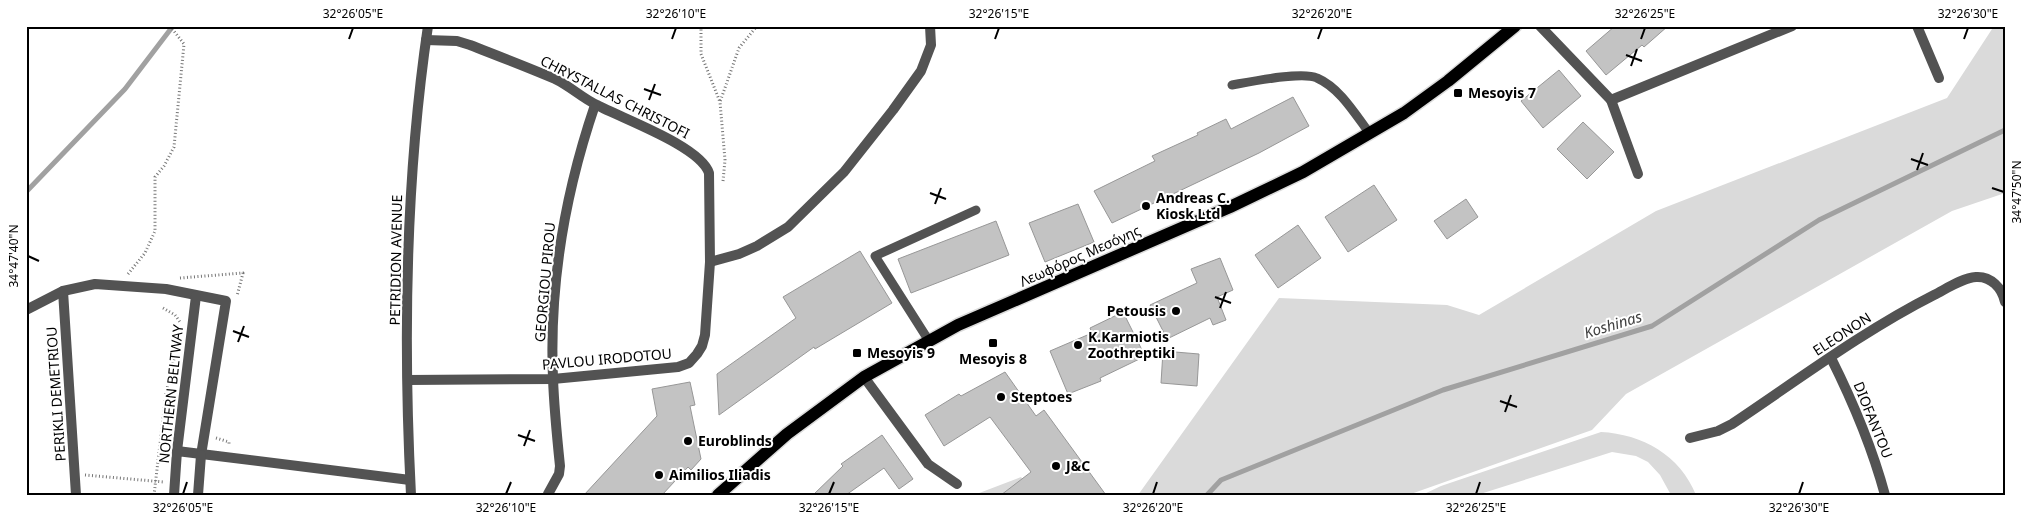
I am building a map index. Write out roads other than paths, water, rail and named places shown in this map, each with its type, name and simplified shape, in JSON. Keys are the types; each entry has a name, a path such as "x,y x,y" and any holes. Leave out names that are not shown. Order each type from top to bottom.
{"main road":[{"name":"Λεωφόρος Μεσόγης","path":"718,495 787,434 864,376 958,326 1230,207 1303,172 1370,134 1448,81 1515,26"}],"street":[{"name":"PETRIDION AVENUE","path":"411,495 408,380 410,194 428,26"},
{"path":"710,262 739,254 758,246 788,227 844,172 921,71 931,45 930,26"},
{"path":"1540,26 1612,100 1638,174"},
{"path":"1612,100 1792,26"},
{"path":"1917,26 1939,78"},
{"name":"CHRYSTALLAS CHRISTOFI","path":"426,40 451,41 470,45 556,80 595,104 667,139 703,161"},
{"name":"GEORGIOU PIROU","path":"548,494 559,474 560,466 553,379 553,332 560,239 576,162 595,104"},
{"name":"PAVLOU IRODOTOU","path":"408,380 553,379 678,367 689,363 702,346 705,335 710,262 709,173 703,161"},
{"name":"ELEONON","path":"1690,438 1718,431 1732,424 1861,337 1909,308 1959,282 1975,277 1986,278 1998,286 2005,302"},
{"path":"26,310 63,291 95,284 166,289 196,296 231,300 201,455 198,495"},
{"name":"PERIKLI DEMETRIOU","path":"63,291 76,495"},
{"name":"NORTHERN BELTWAY","path":"174,495 177,451 196,296"},
{"name":"DIOFANTOU","path":"1831,358 1852,401 1869,444 1885,495"},
{"path":"864,376 928,464 957,484"},
{"path":"177,451 410,480"}],"lane":[{"path":"1232,85 1274,77 1315,77 1332,87 1344,99 1370,134"},
{"path":"929,341 875,256 976,210"}],"waterway":[{"path":"26,192 125,89 173,26"},
{"name":"Koshinas","path":"1207,495 1221,480 1443,390 1652,326 1819,220 2005,130"}],"place":[{"name":"Mesoyis 7","path":"1458,93"},
{"name":"Andreas C. Kiosk Ltd","path":"1146,206"},
{"name":"Petousis","path":"1176,311"},
{"name":"Mesoyis 8","path":"993,343"},
{"name":"K.Karmiotis Zoothreptiki","path":"1078,345"},
{"name":"Mesoyis 9","path":"857,353"},
{"name":"Steptoes","path":"1001,397"},
{"name":"Euroblinds","path":"688,441"},
{"name":"J&C","path":"1056,466"},
{"name":"Aimilios Iliadis","path":"659,475"}]}
